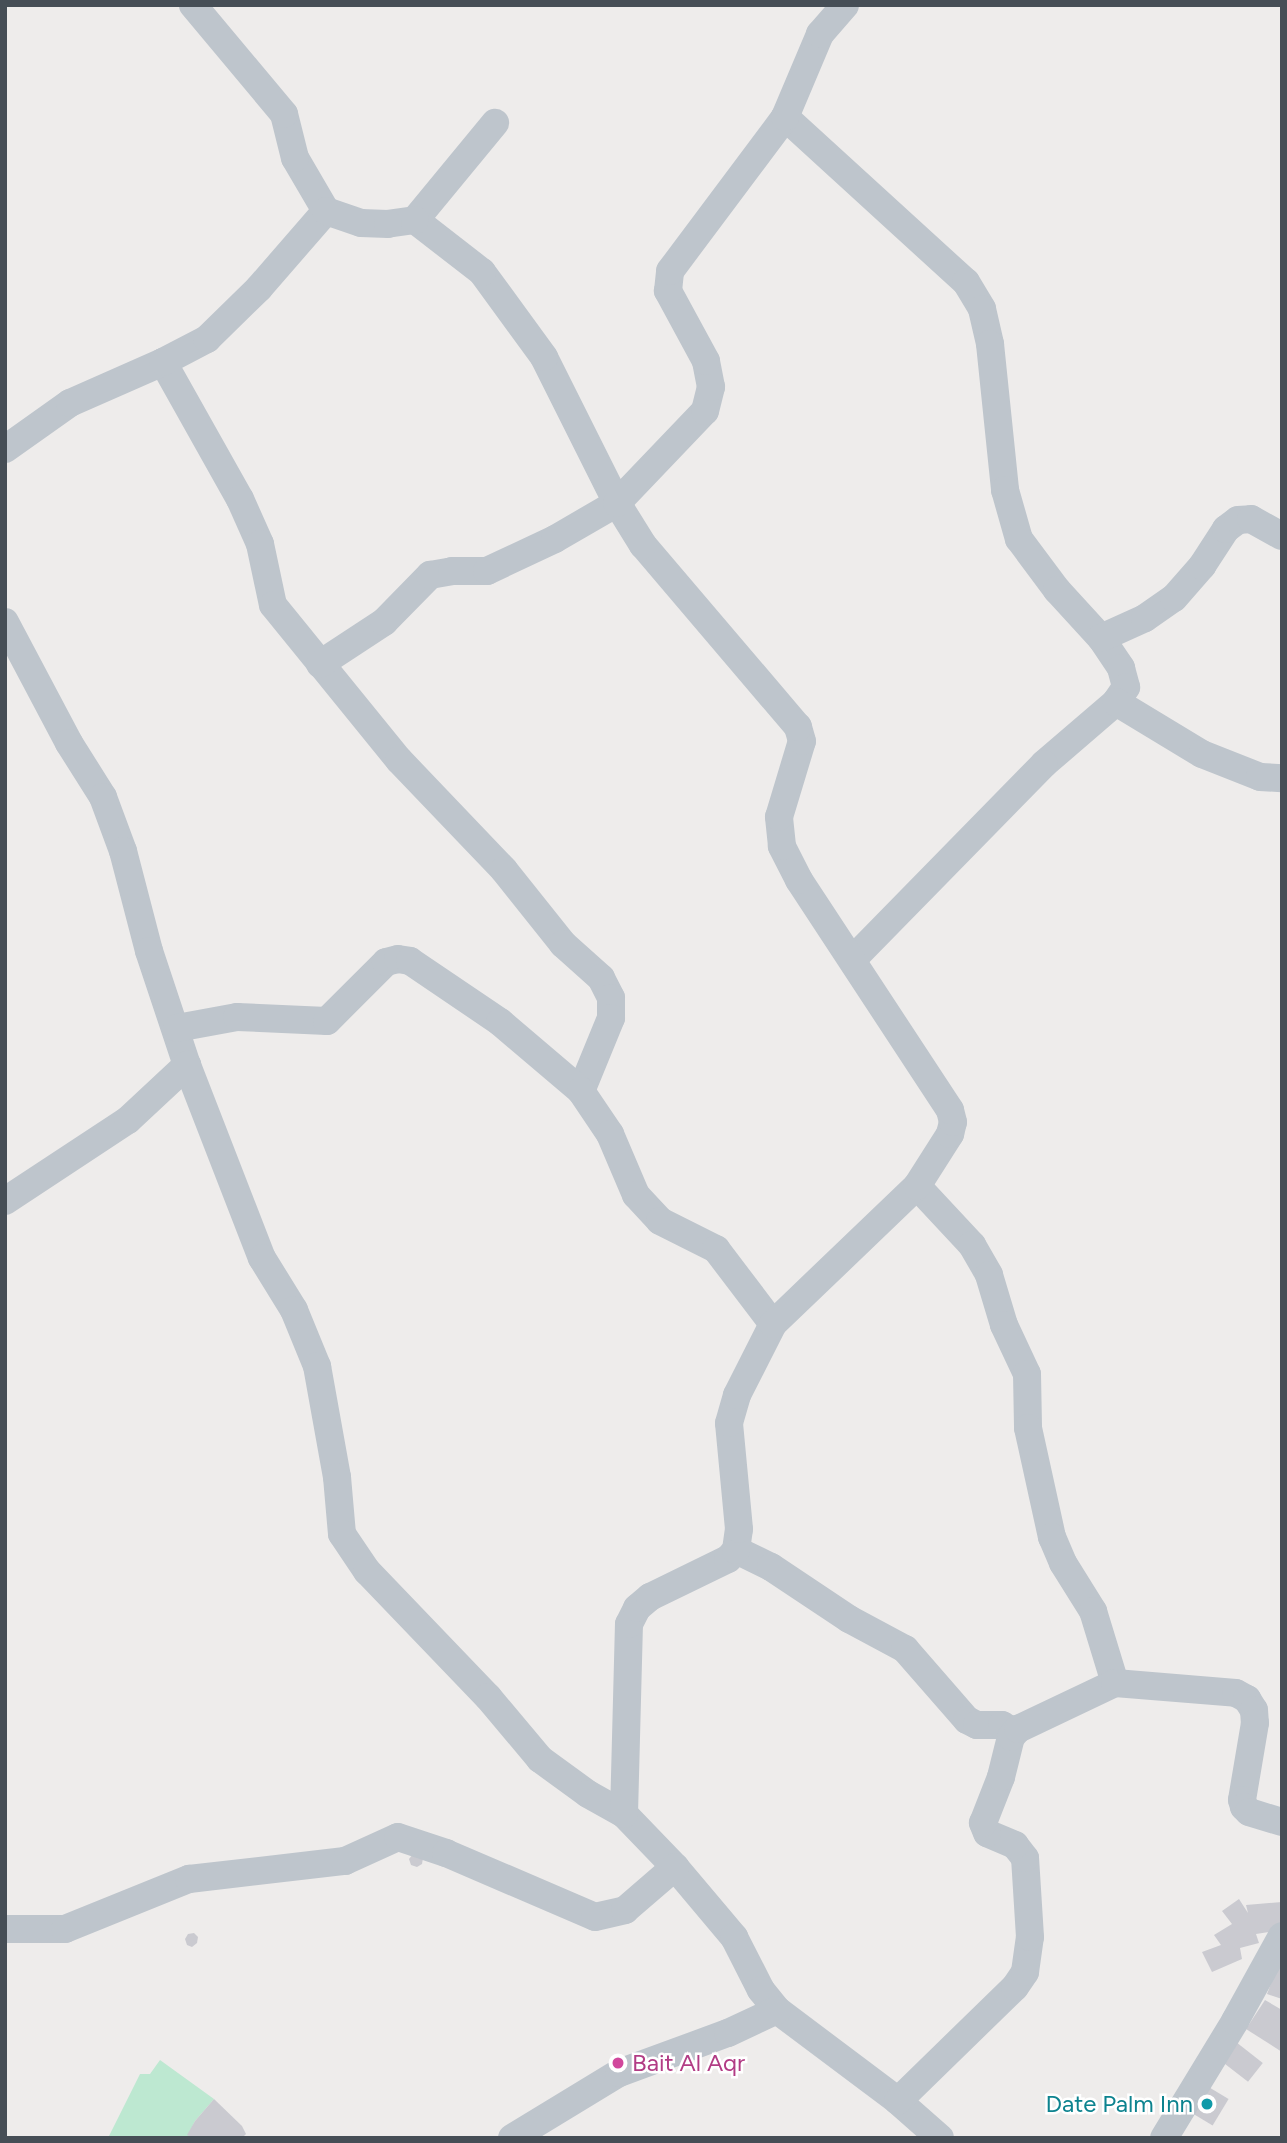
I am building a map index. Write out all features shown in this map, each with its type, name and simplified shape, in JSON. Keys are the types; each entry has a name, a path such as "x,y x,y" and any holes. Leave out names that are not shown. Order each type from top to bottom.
{"street":[{"path":"193,5 284,114 295,158 326,211 361,223 388,224 415,220 495,123"},
{"path":"320,664 383,622 429,575 452,571 487,571 555,539 617,503 705,411 711,387 706,361 668,291 670,271 785,117 820,34 845,5"},
{"path":"785,117 965,282 982,309 990,344 1005,490 1019,539 1057,590 1101,638 1121,668 1126,687 1116,702 1044,764 853,959"},
{"path":"5,449 70,403 163,362 207,339 259,288 326,211"},
{"path":"415,220 482,272 544,357 617,503 643,545 798,727 802,741 779,817 782,846 799,880 950,1110 950,1134 917,1186 773,1324 737,1395 729,1423 739,1530 736,1550 728,1559 650,1597 637,1608 629,1625 624,1814"},
{"path":"163,362 240,499 260,544 273,605 399,760 504,870 563,944 601,978 611,998 611,1018 582,1091"},
{"path":"1101,638 1145,618 1174,598 1202,566 1226,529 1238,520 1251,519 1282,536"},
{"path":"7,632 69,743 103,797 123,851 149,951 177,1028 187,1065 262,1258 294,1310 317,1366 337,1477 342,1534 367,1571 488,1697 540,1759 588,1794 624,1814 676,1867 734,1937 761,1990 777,2010 898,2101 940,2138"},
{"path":"1116,702 1202,754 1260,777 1282,778"},
{"path":"177,1028 237,1017 327,1021 386,962 398,959 410,961 500,1023 582,1091 610,1135 636,1195 660,1221 716,1249 773,1324"},
{"path":"5,1201 128,1121 187,1065"},
{"path":"917,1186 972,1245 989,1275 1004,1325 1027,1374 1029,1435 1052,1537 1063,1563 1093,1611 1115,1684"},
{"path":"736,1550 771,1567 849,1619 905,1650 967,1720 977,1724 1002,1725 1014,1732"},
{"path":"898,2101 1015,1987 1025,1972 1030,1937 1025,1858 1015,1845 987,1833 983,1823 1001,1777 1014,1732 1115,1684 1236,1693 1247,1699 1254,1710 1255,1723 1242,1800 1244,1807 1249,1812 1282,1822"},
{"path":"5,1929 65,1929 189,1879 345,1861 398,1837 446,1853 595,1917 625,1910 676,1867"},
{"path":"1164,2138 1235,2021 1282,1936"},
{"path":"529,2134 570,2100 619,2073 728,2033 777,2010"}],"green space":[{"path":"160,2060 214,2099 195,2121 188,2135 192,2138 108,2138 140,2074 150,2074"}],"building":[{"path":"413,1854 423,1858 422,1864 417,1867 411,1865 409,1859"},
{"path":"1239,1899 1248,1913 1246,1905 1282,1902 1282,1930 1256,1934 1259,1943 1240,1948 1242,1959 1212,1972 1202,1952 1221,1945 1214,1935 1232,1924 1222,1911"},
{"path":"194,1933 198,1937 197,1943 192,1947 187,1945 185,1939 188,1934"},
{"path":"1282,1955 1282,1999 1267,1994"},
{"path":"1265,2000 1282,2010 1282,2052 1246,2029"},
{"path":"1236,2042 1263,2063 1248,2082 1221,2061"},
{"name":"Date Palm Inn","path":"1202,2083 1229,2099 1213,2126 1186,2110"},
{"path":"214,2099 242,2126 246,2134 242,2138 192,2138 187,2135"}],"place":[{"name":"Bait Al Aqr","path":"618,2063"},
{"name":"Date Palm Inn","path":"1207,2104"}]}
